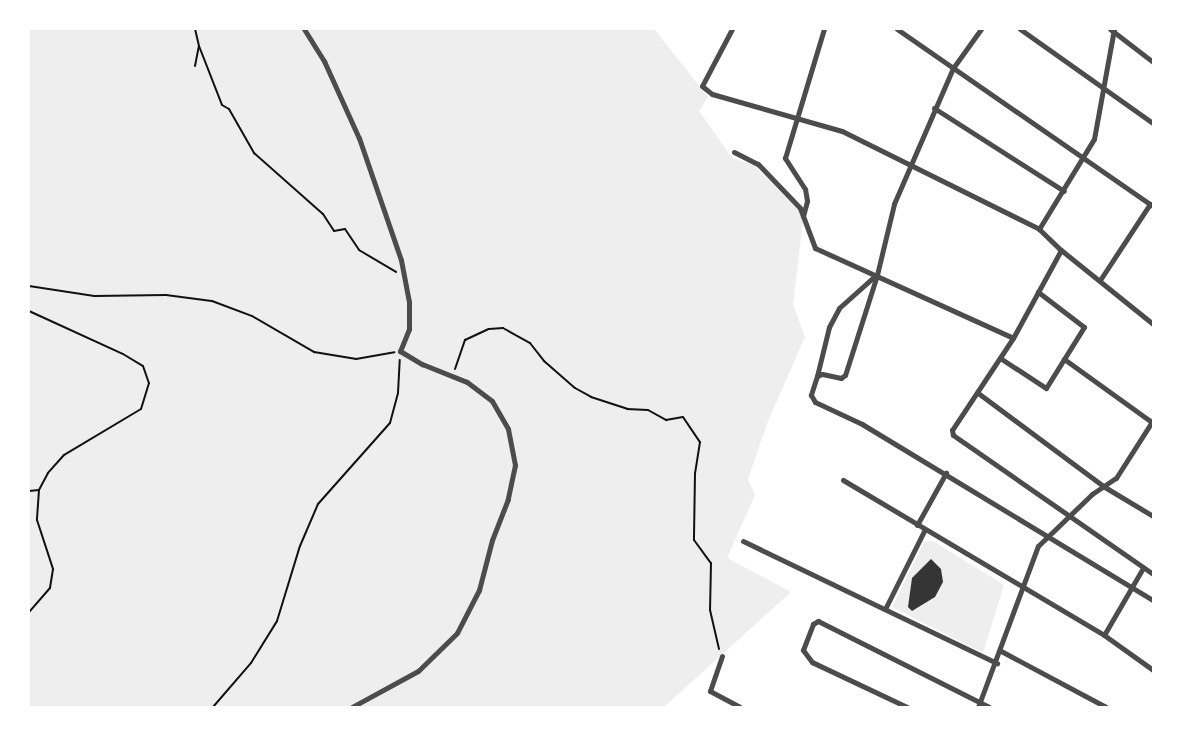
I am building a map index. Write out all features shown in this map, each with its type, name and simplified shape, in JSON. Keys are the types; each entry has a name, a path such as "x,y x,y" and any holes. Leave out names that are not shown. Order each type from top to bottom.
{"street":[{"path":"304,29 324,61 359,138 404,274 409,302 409,329 400,351 467,382 492,401 508,430 515,465 508,499 492,540 479,590 457,633 418,671 352,707"},
{"path":"732,29 702,86 712,94 799,117 867,142 1040,229 1061,250 1153,324"},
{"path":"804,216 807,201 805,189 785,158 799,117 824,29"},
{"path":"897,29 1152,205 1100,280"},
{"path":"816,376 822,374 841,378 845,375 877,274 894,204 934,108 954,68 981,29"},
{"path":"1020,29 1153,123"},
{"path":"1040,229 1094,140 1113,30 1153,62"},
{"path":"934,108 1064,191"},
{"path":"734,152 758,164 800,208 815,248 877,274 1013,338"},
{"path":"1061,250 1013,338 978,393 969,400 952,430 953,435 1153,574"},
{"path":"877,274 839,308 828,327 812,395 821,405 862,424 946,473 1153,600"},
{"path":"1000,358 1046,388 1084,327 1038,292"},
{"path":"979,705 997,663 1038,546 1068,516 1103,486 1116,478 1153,422 1064,360"},
{"path":"978,393 1103,486 1153,516"},
{"path":"917,525 946,473"},
{"path":"843,480 1104,635 1153,670"},
{"path":"885,609 925,530"},
{"path":"743,541 997,663"},
{"path":"1104,635 1143,568"},
{"path":"907,707 812,662 803,650 809,630 818,621 979,705 989,707"},
{"path":"1001,651 1104,707"},
{"path":"722,656 710,691 740,707"}],"path":[{"path":"195,29 199,46 222,105 229,109 254,153 323,214 334,231 345,229 359,250 404,274"},
{"path":"195,66 199,46"},
{"path":"29,286 94,296 166,295 212,302 252,316 314,352 356,358 400,351 398,393 390,423 318,504 300,546 277,621 251,664 213,707"},
{"path":"29,311 123,354 143,366 149,383 141,409 64,455 48,473 39,490 37,520 53,569 50,588 29,612"},
{"path":"453,376 465,340 490,328 503,328 530,343 544,361 575,388 591,397 627,409 648,410 666,420 683,417 700,442 695,473 694,540 711,564 712,625 722,656"},
{"path":"29,491 39,490"}],"shaded area":[{"path":"29,29 654,29 708,97 699,111 732,158 754,165 798,209 803,221 793,304 805,337 768,421 748,479 755,495 727,558 791,592 664,707 29,707"},
{"path":"933,541 1004,585 983,653 892,607 924,542"}],"building":[{"path":"931,559 941,569 943,582 935,597 912,611 908,607 912,578"}]}
